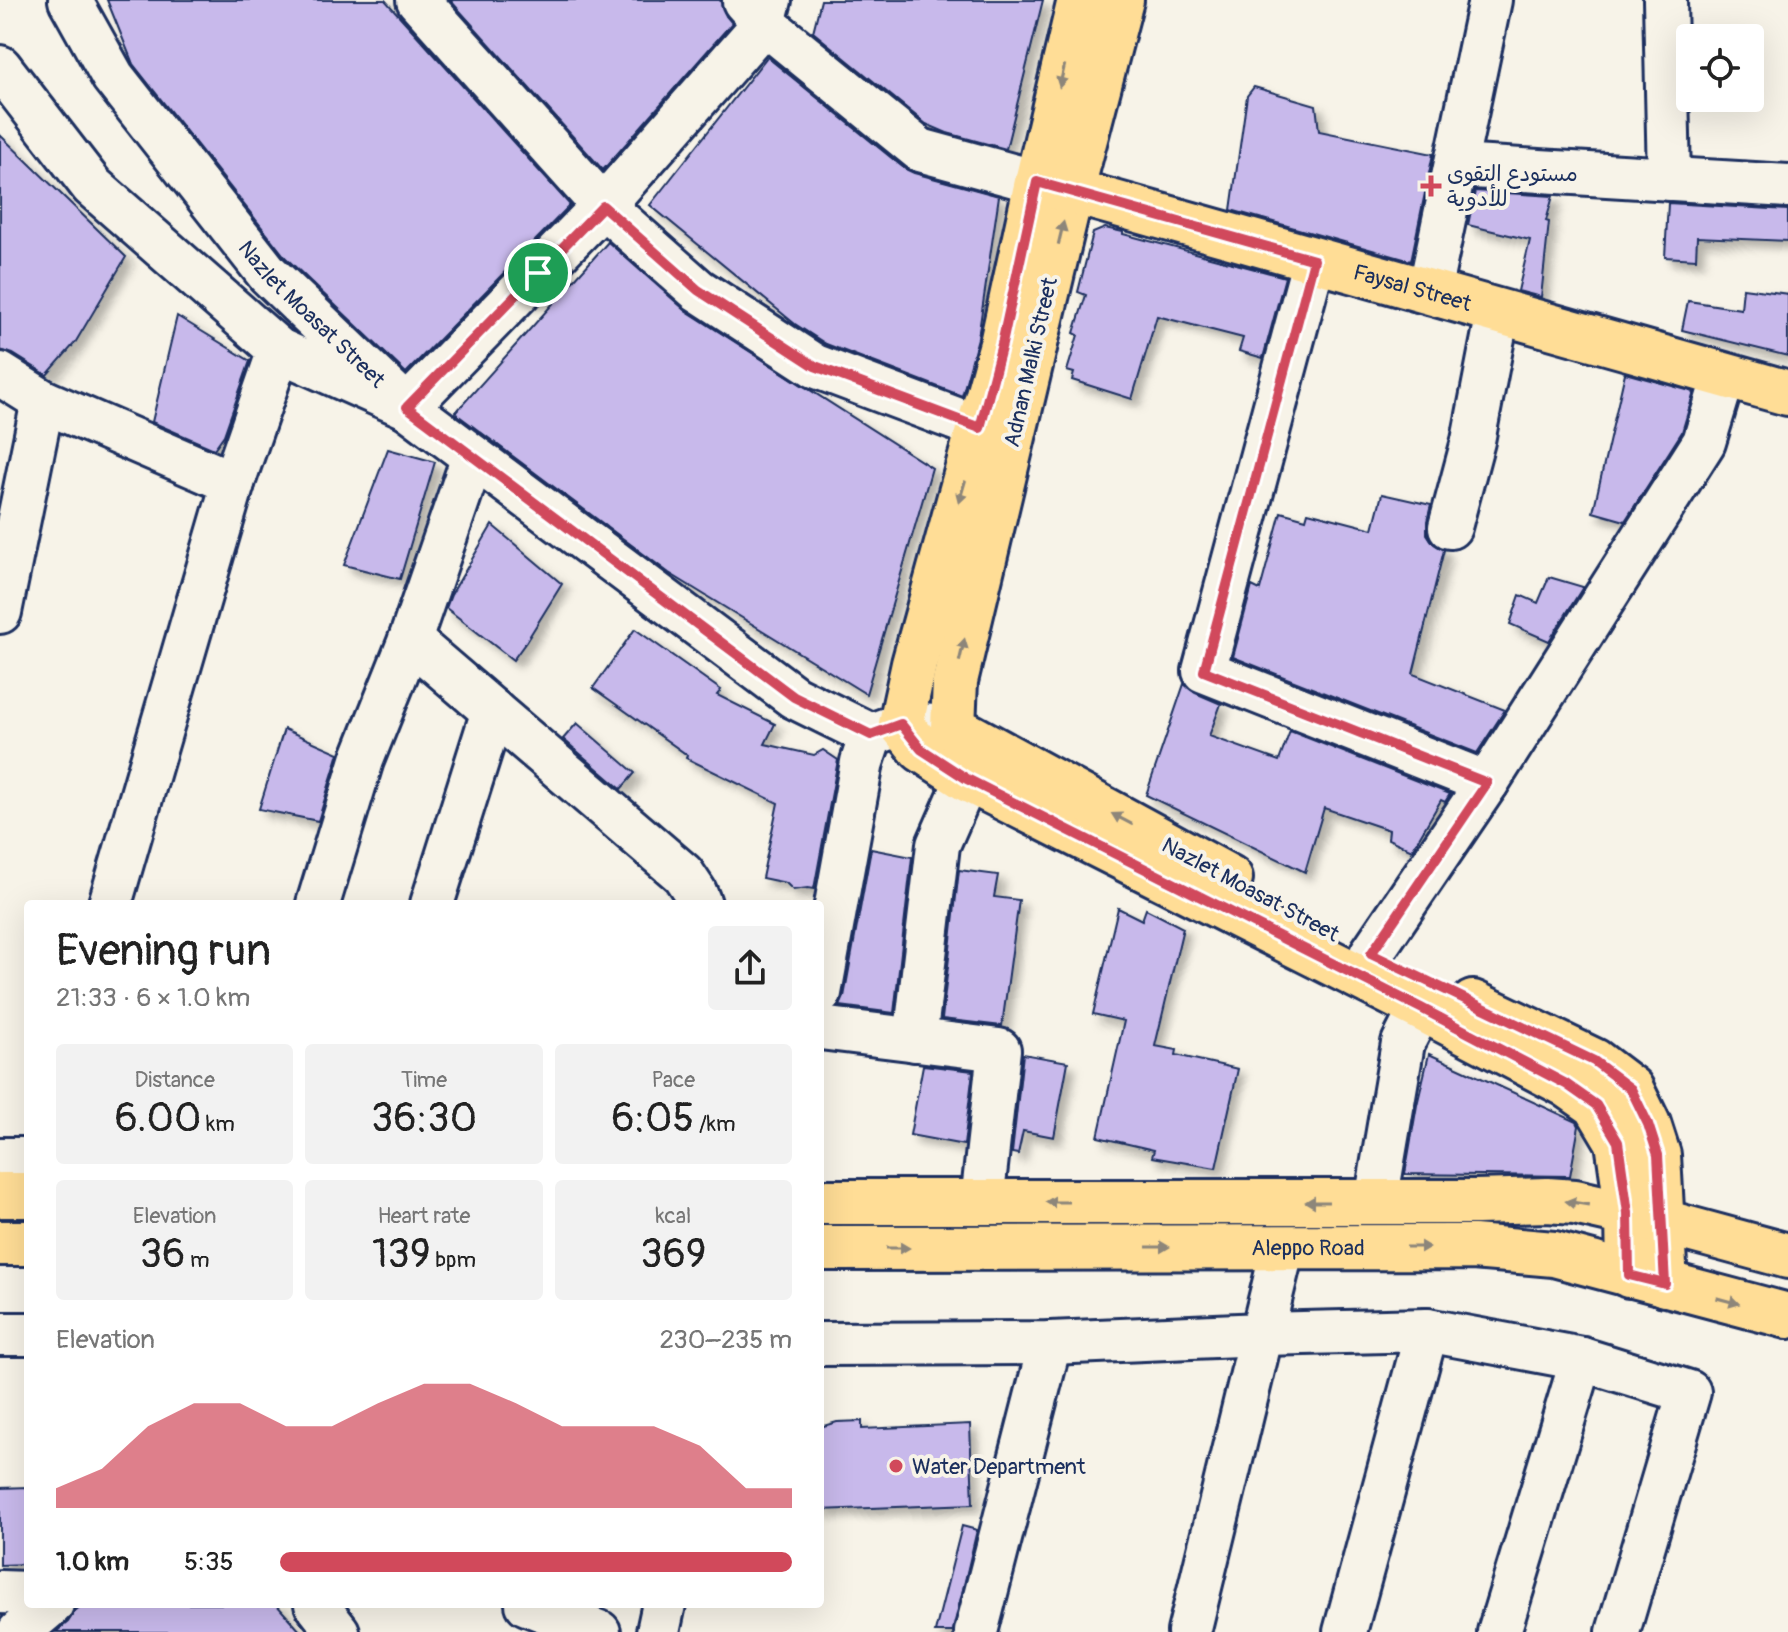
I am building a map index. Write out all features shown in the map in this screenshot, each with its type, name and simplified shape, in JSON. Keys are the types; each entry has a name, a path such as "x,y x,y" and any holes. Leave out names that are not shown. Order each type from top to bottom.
{"main road":[{"name":"Adnan Malki Street","path":"953,727 955,681 1054,187 1080,0"},
{"name":"Adnan Malki Street","path":"886,729 914,664 1002,344 1121,0"},
{"name":"Faysal Street","path":"1054,187 1788,393"},
{"name":"Nazlet Moasat Street","path":"953,727 1371,954 1594,1061 1631,1089 1648,1124 1658,1155 1645,1218 1647,1280"},
{"name":"Nazlet Moasat Street","path":"886,729 967,779 1566,1084 1596,1105 1618,1142 1645,1218"},
{"name":"Aleppo Road","path":"824,1202 1547,1200 1575,1202 1645,1218 1788,1256"},
{"path":"0,1243 24,1243"},
{"name":"Aleppo Road","path":"824,1248 1486,1248 1554,1254 1788,1316"}],"street":[{"name":"Nazlet Moasat Street","path":"70,0 113,77 268,274 407,407 794,697 886,729 953,727"},
{"path":"418,0 603,206 698,290 815,366 980,428"},
{"path":"1429,292 1490,0"},
{"path":"1665,0 1669,179"},
{"path":"6,88 92,186 279,350 407,407 603,206 759,8 920,150 1054,187"},
{"path":"1456,166 1788,186"},
{"path":"1314,260 1204,671 1487,783"},
{"path":"1450,527 1473,441 1498,312"},
{"path":"111,900 233,483 279,350"},
{"path":"0,374 43,401 233,483"},
{"path":"1371,954 1487,783 1704,442 1724,376"},
{"path":"0,612 43,401"},
{"path":"319,900 362,760 410,640 473,457"},
{"path":"410,640 683,874 698,900"},
{"path":"433,900 493,711"},
{"path":"824,971 862,762 886,729"},
{"path":"915,1040 938,845 967,779"},
{"path":"1376,1202 1403,1043 1421,1008"},
{"path":"824,1029 999,1050 982,1202"},
{"path":"0,1159 22,1186"},
{"path":"1189,1632 1283,1247"},
{"path":"1345,1632 1427,1330"},
{"path":"824,1344 1050,1343 1427,1330 1582,1359 1689,1392 1618,1632"},
{"path":"0,1334 24,1334"},
{"path":"976,1632 1050,1343"},
{"path":"1499,1632 1582,1359"},
{"path":"0,1592 31,1618"},
{"path":"319,1608 338,1632"},
{"path":"537,1608 599,1632"},
{"path":"658,1632 663,1608"}],"building":[{"path":"107,0 385,0 570,205 406,373 286,258 133,64"},
{"path":"450,0 720,0 732,23 603,170"},
{"path":"821,0 1043,0 1006,149 926,124 813,32"},
{"path":"767,57 905,169 999,196 978,338 962,396 826,344 795,324 650,205"},
{"path":"1254,87 1316,105 1319,131 1433,154 1411,261 1231,210 1247,96"},
{"path":"0,135 126,257 75,343 47,375 13,354 0,350"},
{"path":"1475,191 1553,196 1546,221 1549,222 1541,297 1518,291 1530,240 1468,225"},
{"path":"1668,203 1788,210 1788,241 1697,237 1696,259 1665,257"},
{"path":"1105,228 1285,277 1263,358 1239,351 1243,338 1157,316 1132,399 1072,380 1074,373 1067,371 1078,335 1074,333 1086,295 1078,292 1093,233"},
{"path":"608,242 685,310 932,468 866,694 669,573 455,413"},
{"path":"1743,288 1788,294 1788,356 1682,330 1688,301 1741,309"},
{"path":"177,316 250,361 224,435 214,449 152,422"},
{"path":"1625,373 1694,392 1682,432 1625,521 1593,512"},
{"path":"388,449 435,462 400,579 344,565"},
{"path":"1382,494 1431,505 1427,534 1434,544 1444,550 1413,674 1505,710 1477,753 1233,657 1252,586 1260,590 1281,512 1306,519 1308,512 1373,529"},
{"path":"492,525 562,584 513,660 446,608"},
{"path":"1549,577 1583,587 1549,641 1510,624 1520,595 1538,603"},
{"path":"635,629 721,690 717,695 775,724 765,744 814,755 823,750 838,760 814,889 793,890 786,883 762,878 778,803 686,758 687,755 593,688"},
{"path":"1184,684 1195,693 1221,704 1209,736 1279,761 1290,731 1450,794 1445,802 1441,800 1412,850 1388,839 1389,830 1324,808 1305,872 1146,795"},
{"path":"577,723 635,773 621,789 563,739"},
{"path":"284,729 339,753 318,821 259,809"},
{"path":"871,849 912,857 894,1013 840,1006"},
{"path":"959,870 998,875 994,897 1019,900 1002,1026 942,1019"},
{"path":"1118,908 1142,920 1146,909 1183,928 1155,1046 1177,1050 1176,1055 1238,1069 1216,1168 1152,1157 1154,1150 1098,1137 1124,1021 1093,1014"},
{"path":"1023,1054 1068,1062 1054,1137 1023,1131 1018,1154 1012,1153"},
{"path":"1429,1054 1577,1122 1579,1126 1570,1176 1405,1174"},
{"path":"923,1065 973,1071 964,1145 910,1135"},
{"name":"Water Department","path":"862,1421 862,1429 970,1424 973,1504 824,1510 824,1426"},
{"path":"24,1487 24,1564 0,1565 0,1488"},
{"path":"962,1526 977,1530 953,1632 935,1632"},
{"path":"78,1608 280,1608 301,1632 56,1632"}],"place":[{"name":"مستودع التقوى للأدوية","path":"1431,186"},
{"name":"Water Department","path":"896,1466"}],"route":[{"path":"1037,182 1314,260 1204,671 1487,783 1371,954 1594,1061 1631,1089 1648,1124 1658,1155 1665,1284 1629,1275 1628,1213 1618,1142 1596,1105 1566,1084 967,779 921,749 901,724 871,735 794,697 407,407 538,273 603,206 698,290 815,366 980,428 1002,344 1037,182"}]}
